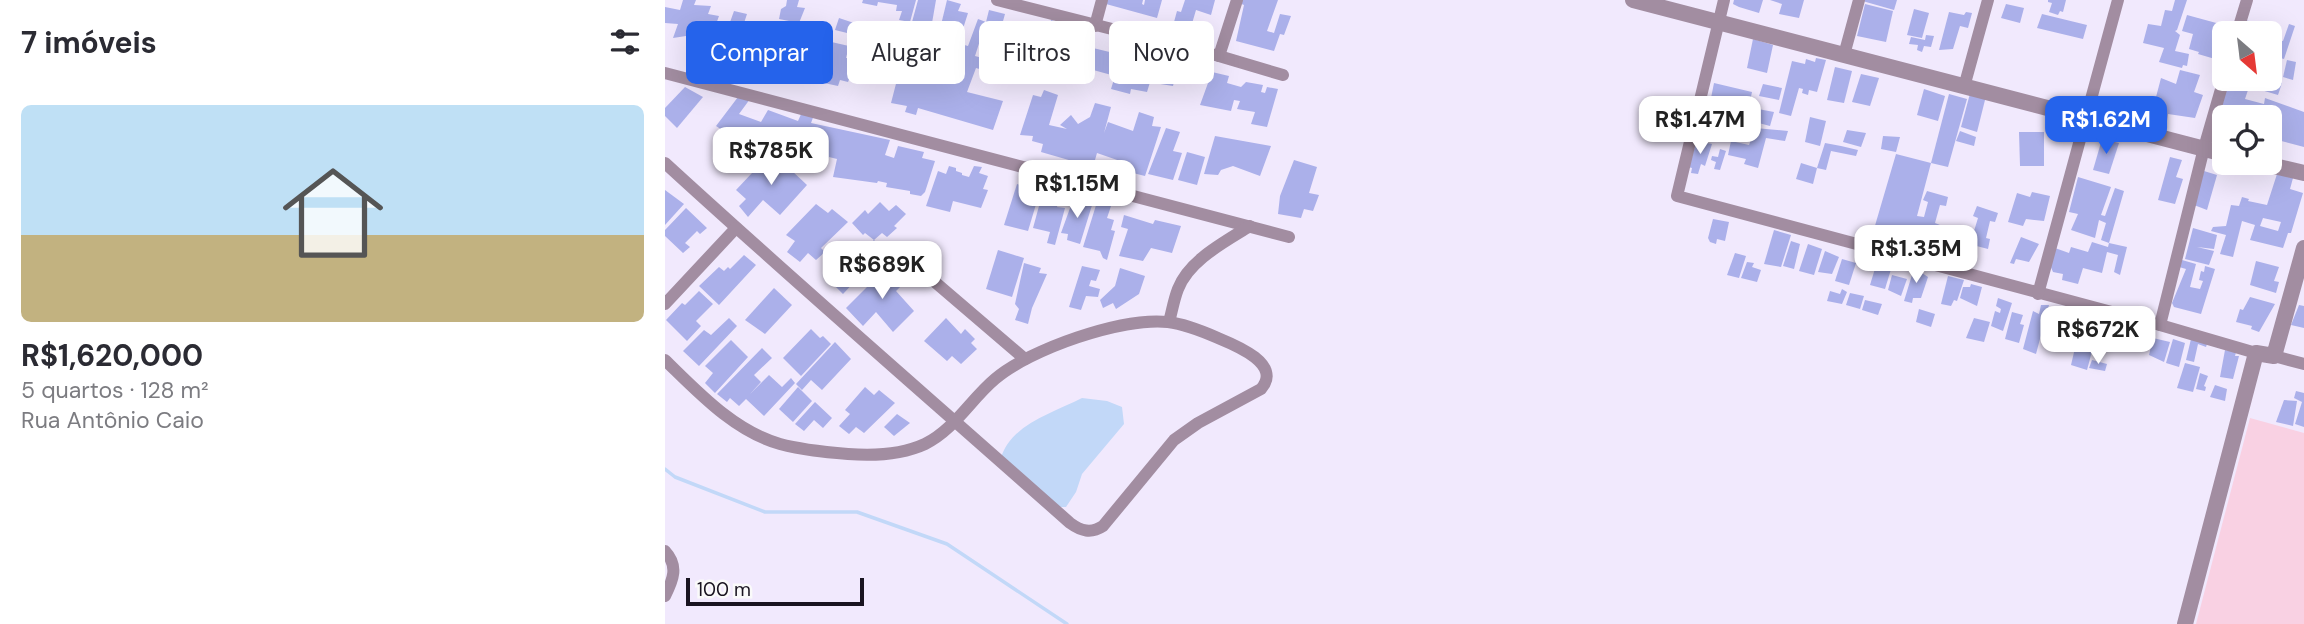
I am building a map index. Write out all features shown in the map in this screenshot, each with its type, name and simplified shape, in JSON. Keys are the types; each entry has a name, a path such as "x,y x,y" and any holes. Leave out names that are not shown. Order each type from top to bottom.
{"street":[{"path":"997,0 1076,21"},
{"path":"1102,0 1095,26 1219,56 1283,75"},
{"path":"1219,56 1237,0"},
{"path":"1633,0 2212,151"},
{"path":"1724,0 1677,195 2304,364"},
{"path":"1844,55 1859,0"},
{"path":"1964,87 1988,0"},
{"path":"2038,294 2118,0"},
{"path":"2241,21 2247,0"},
{"path":"665,73 1289,237"},
{"path":"2160,325 2221,91"},
{"path":"665,163 736,228 955,421 1070,523 1082,530 1099,529 1109,521 1174,440 1261,388 1266,382 1267,374 1264,366 1255,357 1215,336 1169,322 1154,321 1118,327 1064,343 1025,359 996,378 955,421 932,440 896,453 854,454 777,443 735,421 699,394 665,360"},
{"path":"2282,168 2304,173"},
{"path":"1169,322 1178,288 1189,272 1213,250 1250,226"},
{"path":"665,304 736,228"},
{"path":"2274,356 2304,248"},
{"path":"915,265 1025,359"},
{"path":"2185,624 2256,353"},
{"path":"665,551 671,559 674,573 665,596"}],"shaded area":[{"path":"2250,418 2304,433 2304,624 2196,624"}],"water":[{"path":"1082,398 1107,401 1122,407 1124,424 1082,474 1076,492 1066,507 1056,507 1001,458 1006,446 1023,428"}],"building":[{"path":"683,0 696,0 694,5 711,6 708,14 719,16 717,21 686,21 686,36 673,38 678,24 665,23 665,7 680,10"},
{"path":"787,0 799,0 797,7 805,8 800,21 779,19 781,9 786,6"},
{"path":"863,0 916,0 910,21 899,20 902,11 896,11 897,5 878,2 877,6 862,3"},
{"path":"918,0 936,0 932,21 912,21"},
{"path":"947,0 961,4 958,11 968,13 965,22 942,21"},
{"path":"1107,0 1143,0 1144,5 1145,0 1162,0 1157,18 1106,4"},
{"path":"1185,0 1215,0 1211,15 1196,10 1193,21 1174,21 1177,11 1181,12"},
{"path":"1240,0 1278,0 1267,31 1274,33 1280,14 1291,16 1274,51 1236,41 1244,5 1239,3"},
{"path":"1734,0 1763,0 1759,13 1733,4"},
{"path":"1770,0 1804,0 1799,18 1779,14 1782,4"},
{"path":"1859,0 1897,0 1894,10"},
{"path":"2048,0 2066,0 2063,12 2060,11 2058,15 2049,12 2052,3"},
{"path":"2175,0 2187,0 2175,31 2180,35 2175,51 2189,54 2187,66 2183,65 2182,68 2159,62 2164,48 2143,43 2148,24 2161,26 2165,10 2172,11"},
{"path":"1865,4 1893,11 1886,42 1857,36"},
{"path":"2006,4 2024,8 2020,23 2001,18"},
{"path":"1914,9 1929,13 1922,38 1907,35"},
{"path":"989,10 1005,14 1003,21 986,21"},
{"path":"734,11 747,14 745,21 730,21"},
{"path":"1949,12 1964,15 1966,12 1972,13 1968,28 1960,26 1953,49 1939,50"},
{"path":"2042,14 2087,25 2083,39 2037,28"},
{"path":"2187,15 2212,22 2212,58 2189,49 2193,34 2182,31"},
{"path":"839,18 848,21 847,33 835,30"},
{"path":"978,19 983,21 979,21 979,44 975,56 979,57 979,69 976,68 967,92 1003,101 993,130 918,108 916,115 905,112 907,106 891,103 896,84 965,84 965,45 968,46"},
{"path":"2289,24 2295,26 2284,59 2283,41"},
{"path":"1926,35 1934,36 1931,47 1924,46 1922,52 1917,50 1918,45 1909,44 1911,37 1925,40"},
{"path":"1753,39 1773,45 1767,73 1747,68"},
{"path":"833,42 847,46 847,82 840,80 838,86 829,84 833,84"},
{"path":"1095,48 1109,52 1109,74 1095,70"},
{"path":"1816,58 1826,60 1817,92 1809,90 1808,95 1802,93 1803,89 1799,88 1791,116 1779,113 1792,61 1805,64 1806,59 1815,62"},
{"path":"2287,60 2296,62 2293,80 2283,77"},
{"path":"1835,67 1852,71 1844,103 1827,100"},
{"path":"2180,70 2200,75 2194,92 2203,95 2195,118 2168,114 2167,121 2151,116 2161,78 2176,84"},
{"path":"1214,72 1229,76 1227,83 1241,87 1246,82 1263,85 1261,92 1265,93 1267,87 1278,89 1267,127 1251,124 1255,112 1237,109 1240,101 1234,100 1231,111 1200,105 1208,84 1214,84"},
{"path":"1861,74 1879,78 1870,106 1852,102"},
{"path":"1714,83 1752,92 1749,106 1711,98"},
{"path":"1113,84 1149,84 1147,92 1131,89 1130,94 1111,89"},
{"path":"1763,84 1782,88 1779,100 1759,96"},
{"path":"685,87 703,97 677,128 665,116 665,108"},
{"path":"1924,89 1945,96 1938,121 1917,115"},
{"path":"1044,90 1058,95 1049,125 1067,129 1060,125 1071,115 1078,124 1090,117 1095,103 1111,107 1104,133 1108,122 1133,131 1139,112 1154,117 1152,126 1161,127 1145,176 1121,170 1123,162 1097,153 1093,167 1041,152 1043,144 1032,141 1033,136 1020,135 1033,95 1041,97"},
{"path":"1971,90 1986,96 1977,132 1961,127"},
{"path":"2226,91 2248,91 2245,99 2264,104 2265,98 2304,112 2304,147 2282,141 2282,105 2222,105"},
{"path":"1949,94 1967,99 1948,167 1931,163"},
{"path":"738,97 750,99 739,114 761,122 768,110 798,121 802,112 814,115 811,123 890,140 885,155 894,158 898,146 924,152 922,158 935,161 925,192 921,196 910,194 910,191 886,187 887,183 878,181 833,177 837,159 829,157 825,168 797,160 795,162 768,150 760,160 732,146 736,139 716,126"},
{"path":"1758,109 1774,112 1770,126 1755,122"},
{"path":"1707,117 1741,124 1737,141 1709,134 1711,126 1705,125"},
{"path":"1810,117 1826,121 1820,146 1805,142"},
{"path":"1166,128 1180,132 1173,151 1182,153 1173,180 1148,174"},
{"path":"1755,128 1788,131 1785,141 1766,138 1758,168 1744,164 1746,159 1728,155 1731,141 1749,145"},
{"path":"1847,130 1866,133 1861,147 1843,142"},
{"path":"1960,131 1976,137 1974,146 1956,141"},
{"path":"2019,132 2044,132 2044,166 2020,166"},
{"path":"1215,136 1271,146 1260,176 1233,166 1221,170 1218,175 1204,174"},
{"path":"1883,136 1900,137 1896,152 1881,149"},
{"path":"2102,139 2119,143 2109,174 2093,170"},
{"path":"1697,141 1712,144 1705,166 1701,164 1698,174 1691,173 1692,168 1688,167"},
{"path":"1825,143 1858,150 1856,156 1831,151 1826,170 1817,168"},
{"path":"1720,149 1726,151 1720,170 1714,169 1716,162 1711,160 1712,156 1718,157"},
{"path":"1187,152 1205,157 1197,185 1178,180"},
{"path":"1896,154 1931,163 1917,216 1924,217 1928,202 1923,200 1927,191 1948,197 1946,206 1940,205 1935,223 1940,225 1937,235 1914,228 1911,238 1874,229"},
{"path":"775,155 807,185 780,215 763,200 748,217 739,206 746,199 736,190 767,157 769,160"},
{"path":"2170,157 2182,160 2176,177 2183,179 2175,204 2158,200"},
{"path":"1294,160 1317,167 1309,193 1319,195 1313,211 1304,209 1301,218 1278,214 1280,196"},
{"path":"1801,163 1817,168 1813,184 1796,179"},
{"path":"949,166 969,177 974,166 982,167 979,173 988,176 983,189 988,190 981,208 953,201 950,212 926,206 938,171 946,174"},
{"path":"2204,171 2217,175 2207,210 2194,205"},
{"path":"2277,175 2293,178 2290,189 2303,193 2291,233 2288,233 2283,248 2250,240 2255,225 2242,221 2233,257 2220,254 2226,235 2211,231 2213,227 2226,226 2231,205 2239,206 2242,197 2249,199 2248,201 2267,205","holes":["2263,218 2281,222 2278,231 2260,226"]},
{"path":"2078,177 2111,187 2101,215 2105,216 2115,188 2124,191 2109,243 2101,240 2106,223 2099,220 2095,238 2071,230 2078,214 2069,212"},
{"path":"1017,184 1040,191 1028,231 1004,225"},
{"path":"1045,184 1063,189 1057,207 1065,208 1055,245 1047,243 1050,232 1033,228"},
{"path":"665,190 684,204 665,225"},
{"path":"2032,192 2050,196 2044,221 2026,219 2023,226 2008,222 2017,193 2030,197"},
{"path":"1074,197 1093,202 1080,244 1067,240 1068,234 1061,233"},
{"path":"880,202 889,211 896,205 906,214 887,237 882,233 874,240 865,233 863,235 852,223 865,210 868,214"},
{"path":"1097,202 1111,206 1107,218 1114,220 1111,230 1115,231 1107,260 1100,251 1083,247"},
{"path":"816,204 828,213 832,209 848,222 821,248 825,252 816,260 808,253 800,262 787,252 795,241 786,235"},
{"path":"1977,206 1998,213 1995,222 1990,221 1986,238 1990,239 1988,249 1965,243 1970,230 1974,231 1978,218 1973,216"},
{"path":"686,208 707,228 700,234 697,231 685,243 690,247 683,253 665,236 665,230"},
{"path":"1124,215 1153,224 1155,220 1181,226 1172,253 1151,248 1143,261 1119,256 1128,229 1121,227"},
{"path":"1713,219 1729,222 1725,241 1717,239 1716,244 1708,238"},
{"path":"2193,228 2217,235 2214,249 2197,247 2214,251 2209,265 2185,259"},
{"path":"1774,230 1791,235 1781,267 1764,264"},
{"path":"2021,237 2039,244 2029,262 2016,259 2014,264 2010,263"},
{"path":"874,240 889,257 873,274 869,271 859,277 843,294 831,282"},
{"path":"1791,241 1800,244 1794,269 1783,266"},
{"path":"2092,242 2108,247 2109,243 2127,247 2120,275 2114,272 2118,255 2107,252 2102,273 2083,268 2078,284 2062,280 2063,274 2053,272 2050,265 2055,248 2069,253 2071,247 2088,252"},
{"path":"1808,244 1822,249 1814,275 1799,271"},
{"path":"998,250 1024,258 1012,297 986,289"},
{"path":"1825,251 1839,257 1832,274 1818,272"},
{"path":"1735,253 1746,256 1739,278 1727,275"},
{"path":"744,255 756,265 719,305 699,286 719,267 724,271 728,267 730,269"},
{"path":"1842,259 1856,263 1849,285 1835,281"},
{"path":"2182,260 2196,264 2190,287 2200,289 2203,281 2199,280 2205,266 2215,269 2201,314 2174,307 2172,303 2186,269 2179,267"},
{"path":"2256,261 2279,267 2274,281 2279,282 2276,293 2250,285"},
{"path":"1747,262 1754,263 1752,267 1761,270 1757,282 1741,278"},
{"path":"1877,262 1892,266 1885,289 1870,285"},
{"path":"1024,263 1041,268 1039,273 1047,274 1028,324 1015,320 1019,309 1015,304"},
{"path":"890,264 906,281 896,291 914,311 893,332 876,312 863,326 846,308"},
{"path":"1915,265 1924,268 1922,273 1928,277 1921,298 1913,298 1912,303 1904,301"},
{"path":"1082,266 1100,270 1096,281 1091,280 1089,286 1100,289 1098,297 1086,296 1081,310 1069,307"},
{"path":"1120,268 1145,276 1139,294 1116,309 1113,303 1103,308 1100,300 1115,286"},
{"path":"1892,275 1907,279 1901,296 1888,290"},
{"path":"1948,276 1964,280 1957,301 1954,300 1951,306 1941,304"},
{"path":"1971,284 1982,287 1977,306 1960,298 1963,287 1970,287"},
{"path":"774,288 792,305 765,334 745,320"},
{"path":"1842,289 1847,292 1842,304 1827,301 1830,291 1840,294"},
{"path":"699,291 713,304 696,321 701,326 687,341 666,320 682,303 685,305"},
{"path":"1850,293 1864,296 1860,309 1846,305"},
{"path":"2250,297 2275,304 2259,332 2251,329 2252,326 2236,322 2240,309 2243,310"},
{"path":"1998,298 2012,303 2003,331 1991,326 1995,311 2000,313 2001,309 1996,306"},
{"path":"1865,300 1882,304 1878,315 1862,310"},
{"path":"2041,305 2049,305 2036,354 2023,349 2033,311 2039,314"},
{"path":"2299,305 2304,306 2304,328 2291,325"},
{"path":"2051,307 2058,309 2057,313 2066,314 2063,326 2055,332 2062,333 2057,347 2042,341"},
{"path":"1919,309 1935,314 1931,327 1916,322"},
{"path":"2012,312 2023,315 2020,324 2024,325 2019,343 2005,339"},
{"path":"2071,315 2083,319 2077,340 2065,337"},
{"path":"729,318 737,326 699,366 683,351 704,330 711,335"},
{"path":"946,318 961,334 965,329 975,339 971,343 977,349 961,364 952,356 947,361 924,341"},
{"path":"1974,318 1990,322 1984,342 1966,338"},
{"path":"2100,325 2117,329 2112,352 2097,346"},
{"path":"811,329 831,344 801,376 783,358"},
{"path":"2121,334 2134,338 2129,352 2123,352 2125,348 2118,344"},
{"path":"2153,338 2170,342 2164,362 2149,355"},
{"path":"2090,339 2095,340 2087,370 2071,365 2075,348 2085,351"},
{"path":"2173,339 2185,343 2179,367 2166,363"},
{"path":"2191,339 2207,344 2206,347 2198,344 2194,362 2186,360"},
{"path":"731,340 748,357 715,393 705,383 713,373 705,366"},
{"path":"835,342 851,359 822,390 811,380 802,390 796,384"},
{"path":"762,348 772,358 754,375 761,382 750,394 769,375 782,387 791,378 795,383 764,416 746,399 739,406 730,398 727,402 717,394"},
{"path":"2225,350 2236,352 2235,356 2239,356 2233,379 2220,377"},
{"path":"2092,360 2107,364 2105,371 2089,368"},
{"path":"2185,363 2200,367 2193,392 2177,388"},
{"path":"2200,373 2208,376 2205,391 2196,389"},
{"path":"2215,385 2227,389 2225,401 2210,397"},
{"path":"798,387 812,401 793,422 779,409"},
{"path":"865,387 874,395 879,390 895,403 864,433 856,427 849,434 839,426 850,414 845,410"},
{"path":"2296,391 2304,393 2304,427 2295,424 2302,402 2294,398"},
{"path":"2284,400 2297,401 2293,426 2276,422"},
{"path":"815,402 832,418 823,428 814,420 804,431 795,424"},
{"path":"897,414 910,423 894,436 884,427"}],"waterway":[{"path":"665,469 675,477 765,512 857,512 947,544 1067,624"}]}
